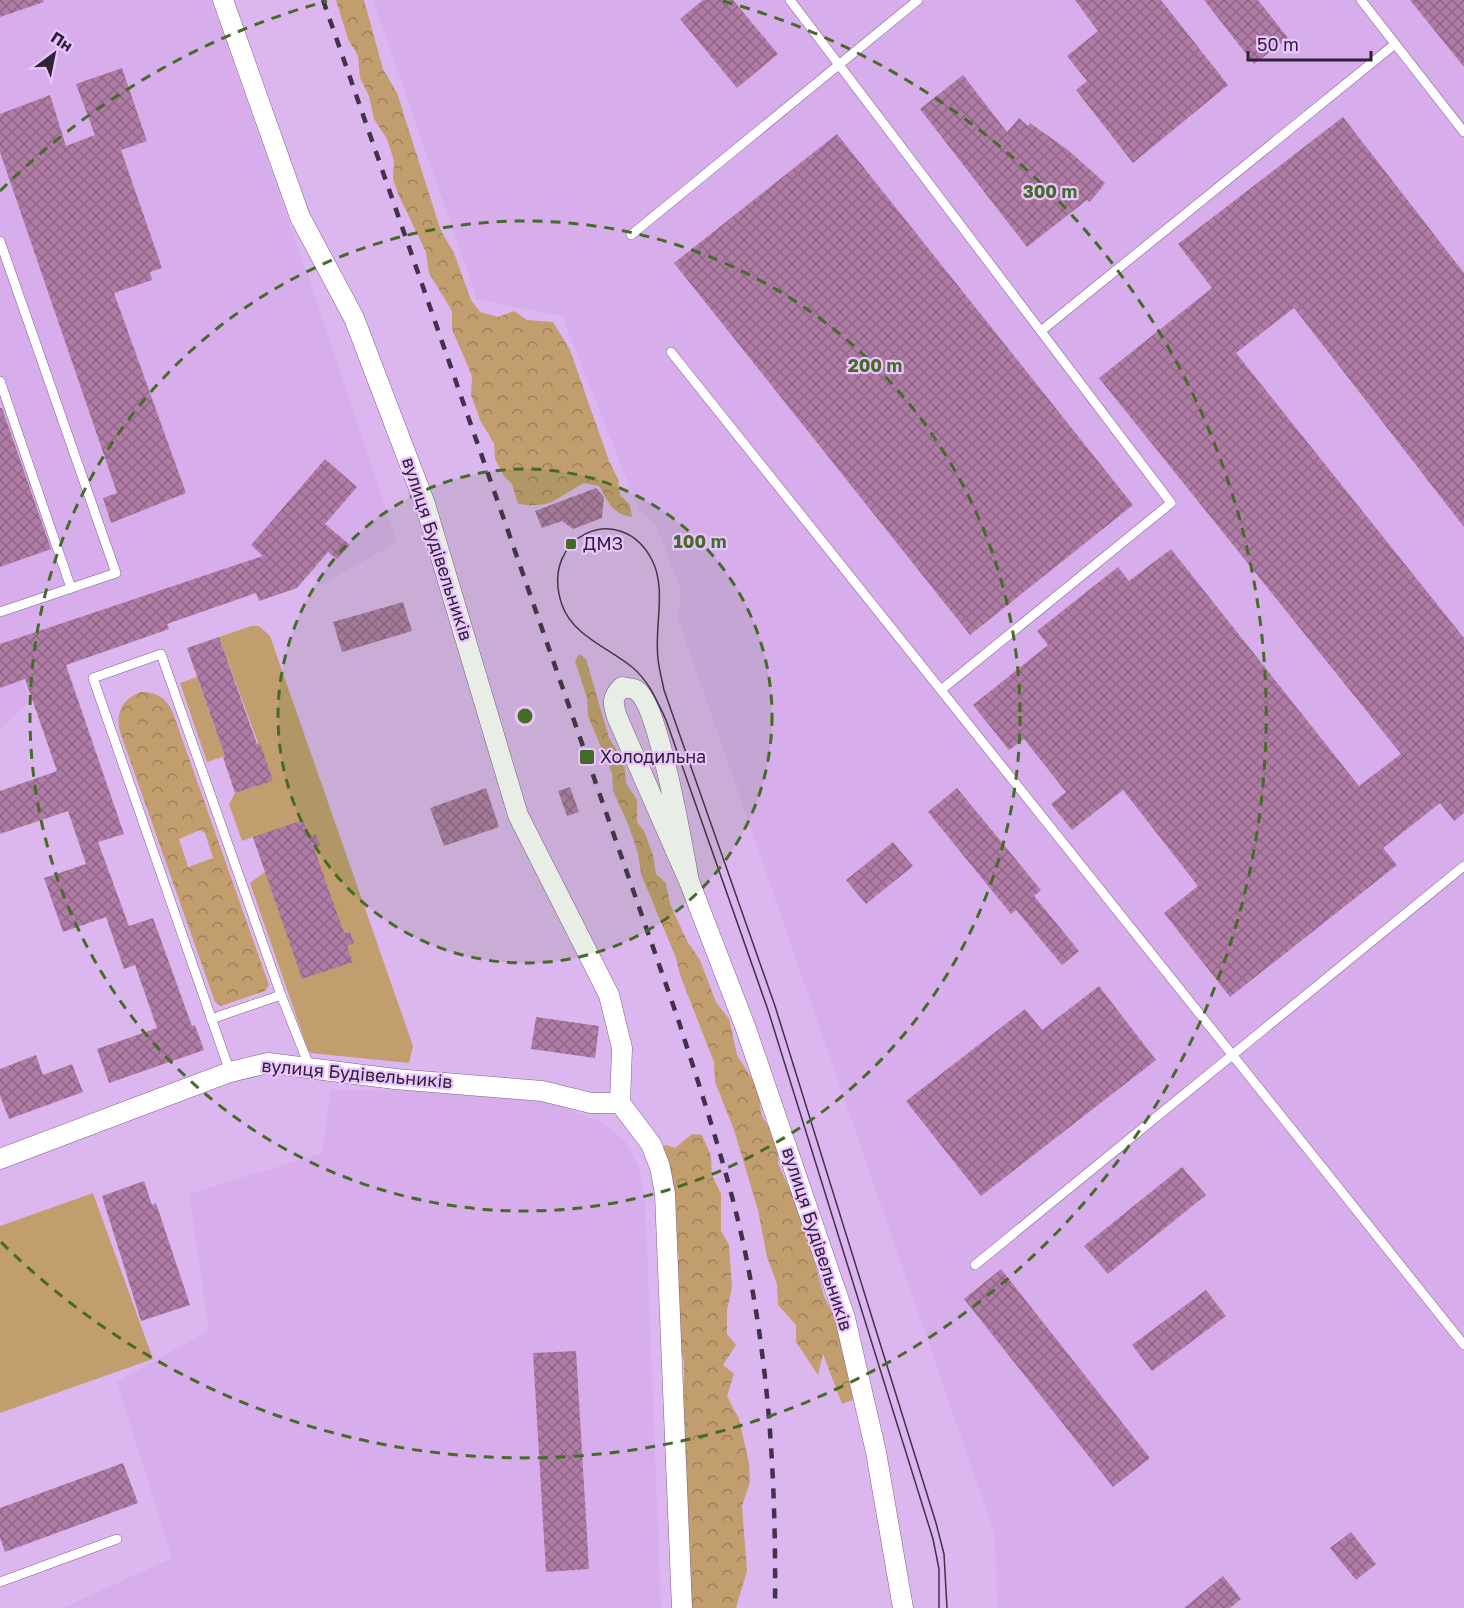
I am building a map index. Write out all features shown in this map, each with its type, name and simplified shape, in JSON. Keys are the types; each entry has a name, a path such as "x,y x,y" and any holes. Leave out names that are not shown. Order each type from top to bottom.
{"street":[{"name":"вулиця Будівельників","path":"0,1159 230,1072 268,1063 395,1080 542,1091 591,1103 620,1103 622,1048 609,995 518,815 425,504 354,318 300,217 223,0"},
{"name":"вулиця Будівельників","path":"688,881 675,804 647,704 636,690 622,687 615,694 612,703 688,881 745,1026 845,1318 876,1452 903,1608"},
{"path":"620,1103 651,1144 660,1167 664,1194 682,1608"}],"lane":[{"path":"790,0 1171,503 941,690"},
{"path":"631,235 918,0"},
{"path":"1361,0 1464,132"},
{"path":"1041,332 1395,44"},
{"path":"0,241 116,573 0,612"},
{"path":"672,352 1464,1345"},
{"path":"0,381 72,588"},
{"path":"230,1072 93,678 161,654 281,995 310,1068"},
{"path":"975,1265 1464,866"},
{"path":"211,1019 281,995"},
{"path":"0,1582 117,1539"}],"shaded area":[{"path":"0,0 211,0 308,276 397,542 319,586 313,574 167,623 169,629 22,681 31,700 0,730"},
{"path":"373,0 1464,0 1464,1608 997,1608 995,1535 678,618 681,590 656,525 639,510 562,316 477,299"},
{"path":"331,1090 476,1091 546,1100 603,1123 625,1141 638,1166 645,1196 661,1608 63,1608 172,1558 117,1382 209,1330 189,1194 322,1153"}],"green space":[{"path":"336,0 364,0 383,69 397,93 441,231 454,253 471,300 480,312 498,317 514,311 527,320 553,322 570,350 609,461 618,479 620,495 630,505 632,517 615,510 599,486 584,483 547,504 518,504 512,484 504,476 495,459 494,443 481,422 471,395 472,376 452,329 452,311 429,273 426,252 399,196 393,179 394,161 387,139 374,119 369,96 360,78 358,56 348,39"},
{"path":"251,626 259,626 270,636 413,1046 409,1063 311,1053 308,1050 250,883 265,872 253,837 242,841 229,804 235,793 272,781 219,637"},
{"path":"579,654 586,659 609,738 624,761 626,783 637,800 637,822 644,831 653,855 656,874 666,883 670,904 687,941 700,960 716,1002 729,1019 737,1055 759,1090 761,1114 775,1138 779,1166 801,1213 824,1296 837,1323 853,1400 842,1404 823,1354 818,1375 796,1342 796,1325 778,1305 777,1284 767,1257 758,1210 734,1130 715,1082 714,1062 680,975 676,958 641,874 638,853 613,791 612,773 588,716 587,698 575,661"},
{"path":"197,677 225,756 207,762 180,683"},
{"path":"141,692 157,695 168,703 173,713 269,985 265,991 221,1006 215,1002 120,732 119,713 134,695","holes":["200,830 205,833 213,858 188,867 179,839"]},
{"path":"692,1134 702,1135 711,1156 712,1175 721,1194 721,1231 729,1245 732,1288 727,1310 727,1334 736,1345 723,1365 734,1374 727,1396 739,1419 749,1463 750,1482 742,1506 747,1571 736,1608 686,1608 681,1412 684,1400 684,1361 676,1334 676,1265 679,1258 661,1148 666,1145 675,1148"},
{"path":"93,1193 153,1359 0,1413 0,1226"}],"building":[{"path":"0,0 43,0 44,2 0,17"},
{"path":"703,0 733,0 778,54 737,88 680,19"},
{"path":"1075,0 1161,0 1228,85 1133,163 1076,90 1087,81 1067,56 1098,31"},
{"path":"1204,0 1258,0 1288,38 1254,64"},
{"path":"1410,0 1464,0 1464,67"},
{"path":"122,68 147,141 121,150 162,268 150,272 152,280 114,293 186,493 111,523 103,498 117,493 0,152 0,114 50,95 66,146 95,135 76,84"},
{"path":"963,75 1007,132 1019,118 1028,126 1030,123 1068,150 1105,183 1090,202 1087,200 1027,247 920,109"},
{"path":"1343,117 1464,273 1464,527 1294,308 1236,353 1464,638 1464,813 1454,821 1440,803 1383,848 1397,865 1230,997 1164,913 1198,886 1123,790 1072,830 1051,804 1066,792 1024,739 1009,750 973,705 1048,645 1037,631 1118,567 1129,581 1171,549 1359,786 1401,754 1099,378 1212,288 1178,244"},
{"path":"837,134 1133,505 970,635 674,263"},
{"path":"0,408 2,408 51,549 0,567"},
{"path":"325,459 357,487 325,524 350,545 337,559 328,552 297,588 259,601 256,593 167,624 169,629 66,665 124,834 98,842 129,926 153,918 192,1026 195,1025 204,1050 109,1083 97,1049 157,1028 135,965 124,969 106,917 63,932 44,878 86,864 68,811 0,834 0,791 57,771 25,679 0,688 0,644 263,556 251,545"},
{"path":"596,488 604,497 602,518 573,529 562,521 542,528 535,511"},
{"path":"403,602 412,631 342,652 333,622"},
{"path":"219,637 257,744 260,743 273,781 235,793 223,757 225,756 187,648"},
{"path":"570,787 579,812 567,816 558,791"},
{"path":"486,788 499,827 444,846 430,808"},
{"path":"957,788 1041,890 1034,896 1079,951 1062,965 1016,910 1011,914 928,812"},
{"path":"303,820 309,836 316,834 320,845 314,848 344,933 350,932 354,943 347,946 353,962 302,979 253,837"},
{"path":"893,842 913,866 866,904 846,880"},
{"path":"1099,986 1156,1060 981,1196 906,1101 1025,1009 1042,1030"},
{"path":"536,1017 599,1026 595,1058 531,1049"},
{"path":"36,1055 43,1075 72,1064 83,1092 9,1119 0,1096 0,1069"},
{"path":"1182,1167 1206,1195 1108,1274 1084,1246"},
{"path":"144,1181 152,1205 156,1203 190,1305 141,1321 102,1196"},
{"path":"1001,1269 1150,1458 1113,1487 964,1299"},
{"path":"1206,1290 1226,1316 1152,1371 1132,1345"},
{"path":"576,1351 589,1569 546,1572 533,1353"},
{"path":"123,1463 138,1503 5,1552 0,1538 0,1508"},
{"path":"1351,1532 1376,1564 1356,1580 1330,1548"},
{"path":"1223,1576 1241,1599 1230,1608 1184,1608"}],"tram line":[{"path":"939,1608 939,1569 933,1539 768,1010 666,720 652,692 638,673 623,660 592,641 574,625 562,605 558,580 562,560 572,544 586,533 604,529 621,531 638,542 652,560 656,571 659,583 658,663 664,690 775,1006 936,1523 944,1554 947,1608"}],"railway":[{"path":"323,0 678,1019 727,1179 750,1277 763,1360 773,1483 775,1608"}],"place":[{"name":"ДМЗ","path":"571,544"},
{"name":"Холодильна","path":"587,757"}]}
